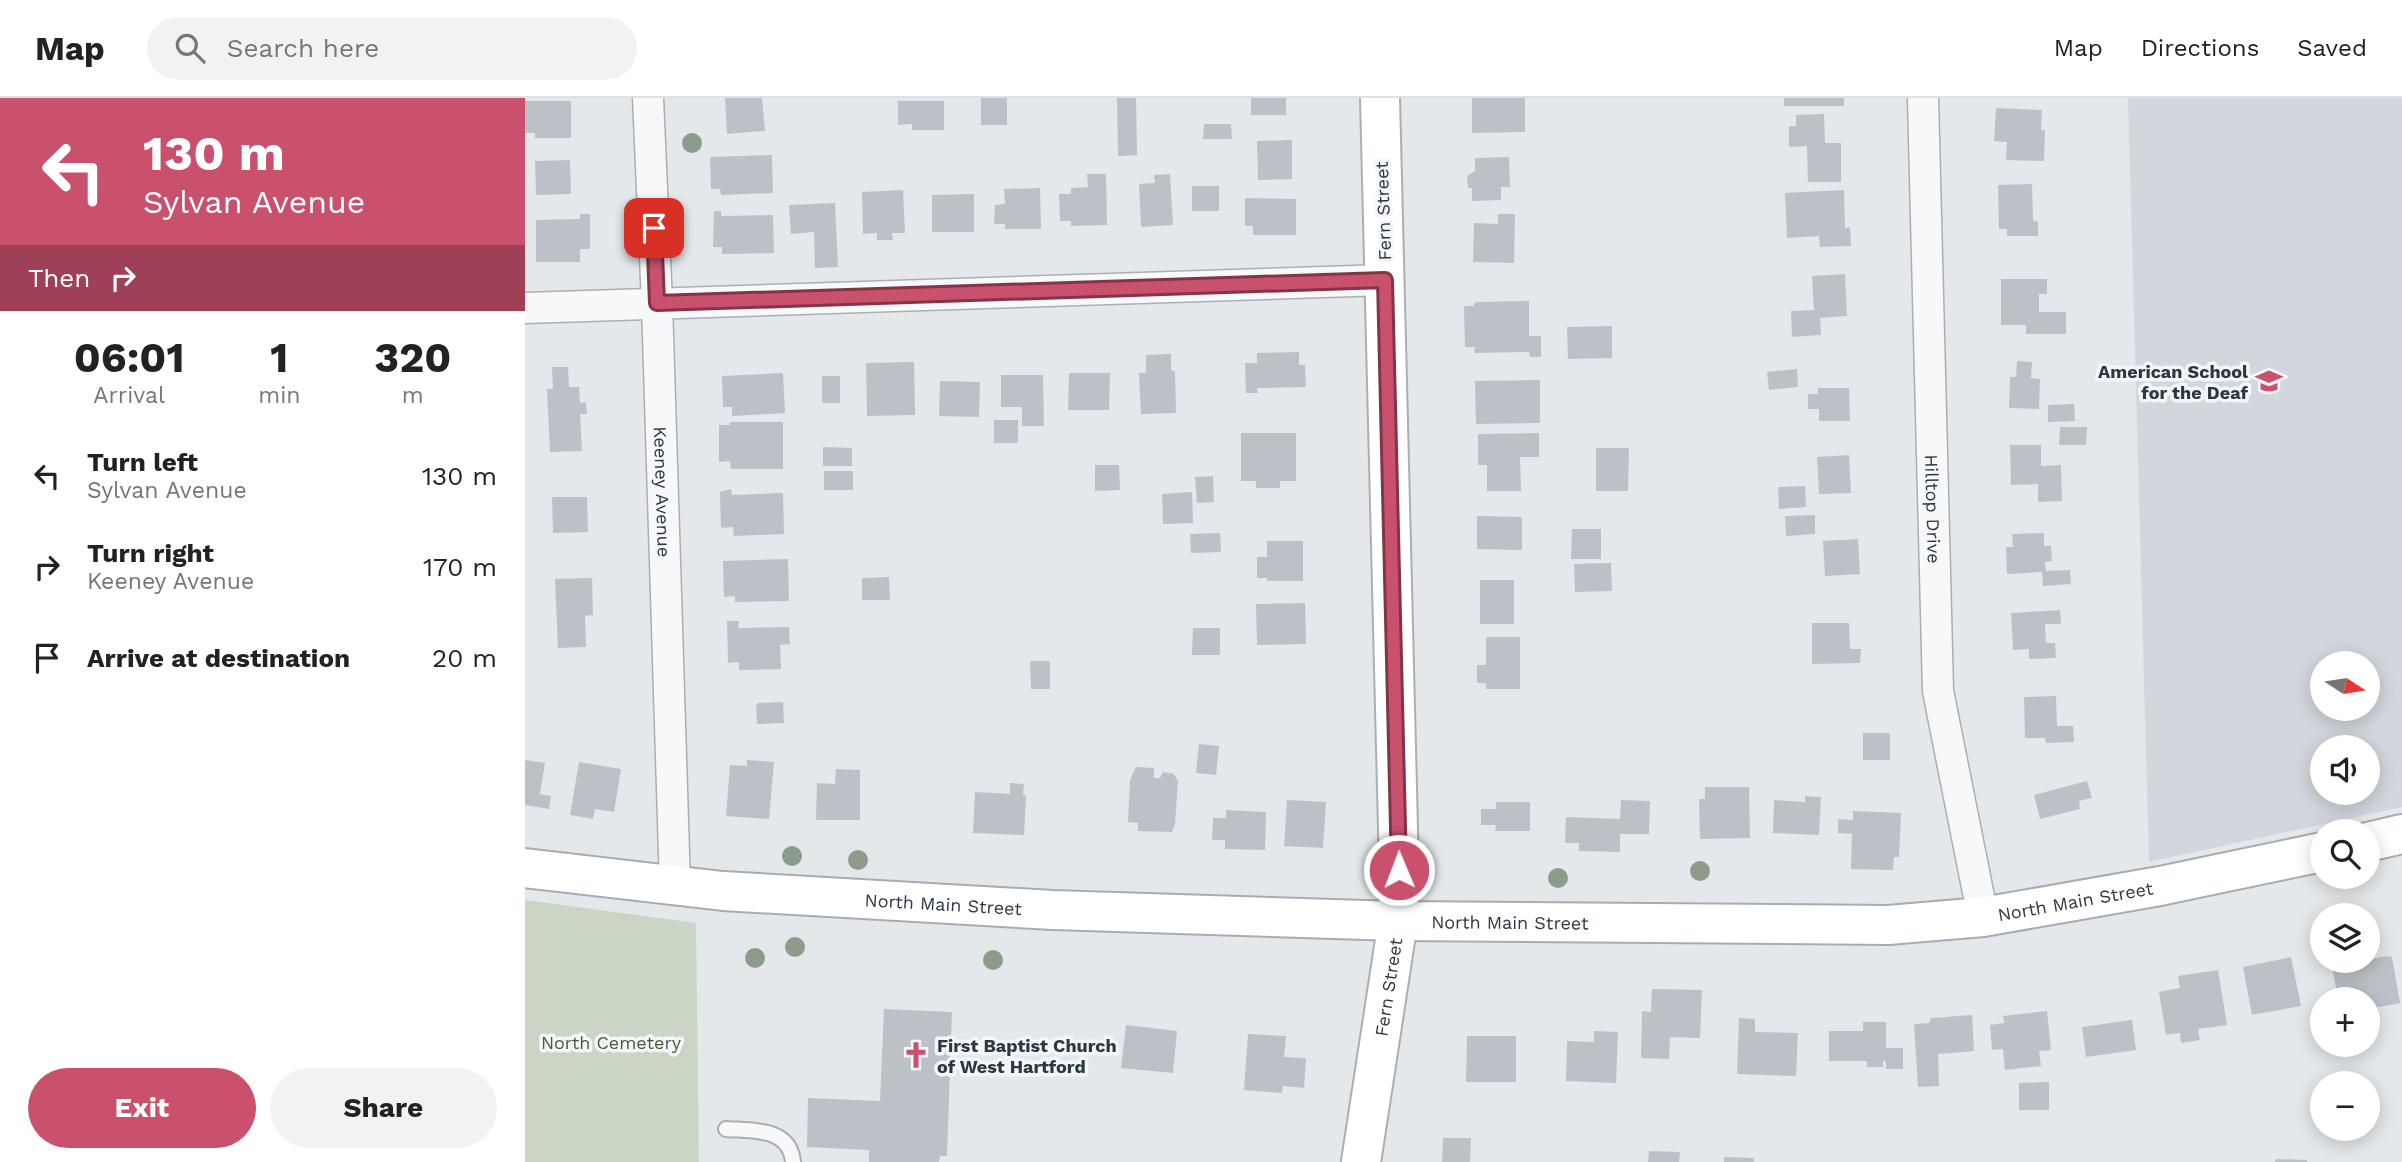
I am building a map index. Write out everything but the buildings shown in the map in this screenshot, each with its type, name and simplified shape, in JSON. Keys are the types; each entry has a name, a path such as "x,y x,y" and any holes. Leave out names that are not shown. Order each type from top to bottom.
{"main road":[{"name":"Fern Street","path":"1361,1162 1398,921 1380,98"},
{"path":"2380,839 2402,834"},
{"name":"North Main Street","path":"525,868 675,886 1053,910 1398,921 1888,925 1983,917 2160,886 2310,855"}],"street":[{"name":"Keeney Avenue","path":"649,98 675,886"},
{"name":"Hilltop Drive","path":"1923,98 1938,691 1983,917"},
{"path":"525,308 1385,280"}],"lane":[{"path":"726,1129 769,1132 783,1140 793,1162"}],"shaded area":[{"name":"American School for the Deaf","path":"2128,98 2402,98 2402,807 2347,819 2310,819 2310,827 2149,862"}],"green space":[{"name":"North Cemetery","path":"525,900 696,923 699,1162 525,1162"}],"place":[{"name":"American School for the Deaf","path":"2269,381"},
{"name":"First Baptist Church of West Hartford","path":"916,1055"}],"route":[{"path":"654,228 657,303 1385,280 1399,870"}]}
